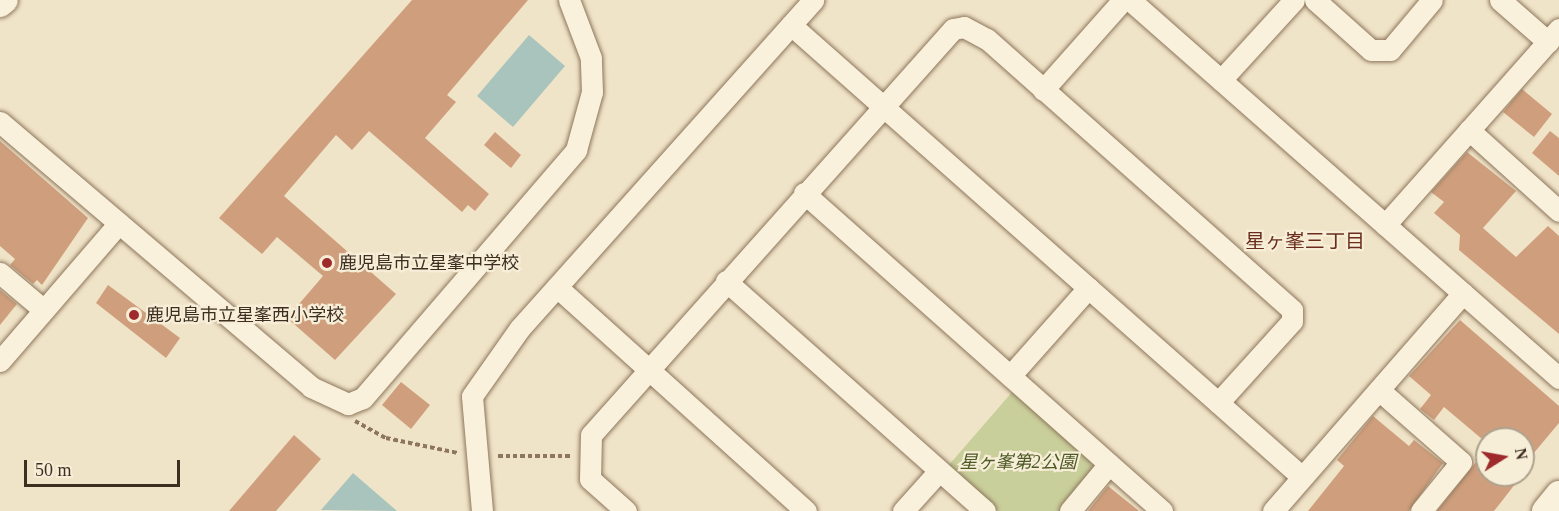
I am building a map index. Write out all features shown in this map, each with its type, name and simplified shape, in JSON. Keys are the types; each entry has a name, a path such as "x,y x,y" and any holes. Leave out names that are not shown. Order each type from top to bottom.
{"street":[{"path":"0,4 5,0"},
{"path":"0,122 311,387 348,404 363,398 576,150 592,92 591,58 569,0"},
{"path":"482,511 472,396 557,287 813,0"},
{"path":"1043,90 1123,0"},
{"path":"1130,0 1559,378"},
{"path":"1221,80 1294,0"},
{"path":"1315,0 1371,51 1390,50 1432,0"},
{"path":"1385,225 1553,36 1500,0"},
{"path":"791,25 1302,477"},
{"path":"626,511 590,479 591,435 943,35 964,27 987,39 1292,310 1292,321 1218,403"},
{"path":"1469,130 1559,211"},
{"path":"804,193 1162,511"},
{"path":"0,362 119,223"},
{"path":"0,273 44,310"},
{"path":"726,281 985,511"},
{"path":"557,287 806,511"},
{"path":"1010,376 1088,288"},
{"path":"1273,511 1463,293"},
{"path":"1378,390 1461,462 1421,511"},
{"path":"1070,511 1109,464"},
{"path":"903,511 939,471"},
{"path":"1545,511 1559,494"}],"path":[{"path":"348,404 357,425 386,438 478,457 590,456"}],"green space":[{"name":"星ヶ峯第2公園","path":"1013,391 1090,460 1093,471 1060,511 998,511 948,466"}],"water":[{"path":"529,35 565,66 513,127 477,96"},
{"path":"353,473 397,511 321,510"}],"building":[{"path":"412,0 528,0 447,95 456,102 425,138 489,194 475,211 468,205 462,212 369,131 352,150 336,135 284,196 396,294 335,360 287,318 323,276 277,237 262,254 219,218"},
{"path":"1522,89 1552,114 1534,137 1503,112"},
{"path":"1550,131 1559,138 1559,176 1532,153"},
{"path":"495,132 521,155 511,168 484,145"},
{"path":"0,141 88,218 42,285 37,280 33,284 10,265 15,259 0,246"},
{"path":"1467,152 1516,191 1483,228 1516,257 1548,226 1559,236 1559,334 1459,250 1460,235 1434,213 1444,202 1431,192"},
{"path":"108,285 180,338 166,358 96,303"},
{"path":"0,290 17,304 0,325"},
{"path":"1460,320 1559,406 1559,423 1535,452 1535,427 1475,427 1475,433 1444,407 1434,420 1420,409 1431,395 1409,376"},
{"path":"401,382 430,405 411,429 382,405"},
{"path":"1373,416 1409,446 1414,440 1443,463 1409,511 1308,511 1344,466 1337,460"},
{"path":"294,435 321,459 276,511 229,511"},
{"path":"1475,463 1475,487 1513,487 1494,511 1437,511"},
{"path":"1108,486 1139,511 1088,511"}],"place":[{"name":"鹿児島市立星峯中学校","path":"327,263"},
{"name":"鹿児島市立星峯西小学校","path":"134,315"}],"district":[{"name":"星ヶ峯三丁目","path":"1305,241"}]}
